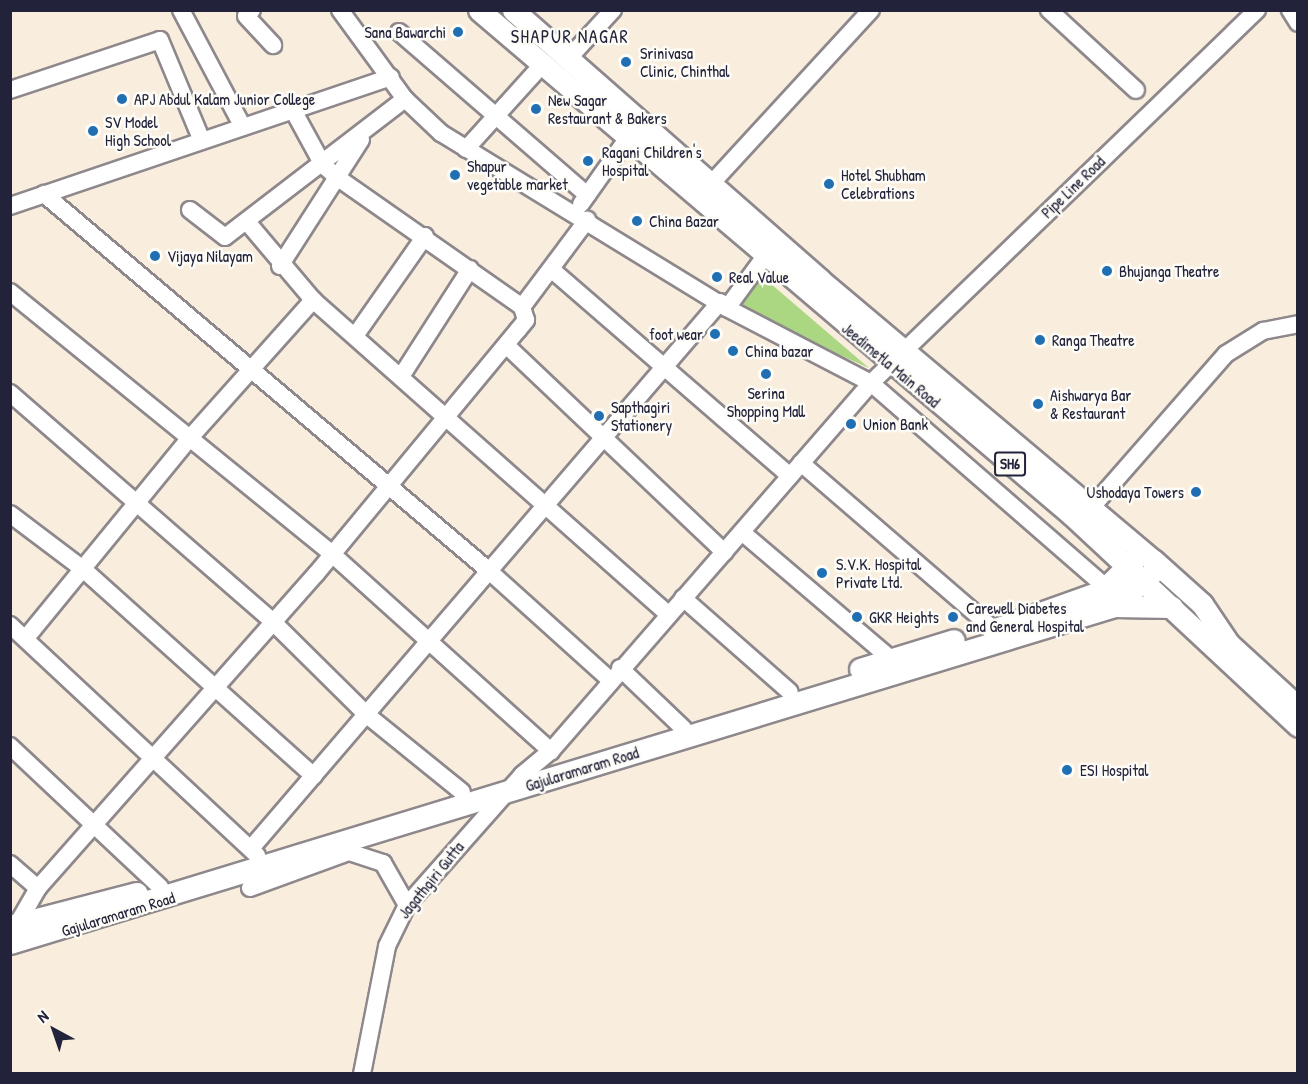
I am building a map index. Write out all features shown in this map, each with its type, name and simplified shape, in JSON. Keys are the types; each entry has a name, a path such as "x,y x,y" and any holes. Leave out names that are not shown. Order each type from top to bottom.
{"main road":[{"name":"Jeedimetla Main Road","path":"513,10 567,60 711,184 897,358 1133,561 1149,576 1172,607 1298,726"},
{"name":"Jeedimetla Main Road","path":"481,11 765,256 897,358 994,427 1092,507 1202,604 1222,637 1298,707"},
{"path":"994,427 1008,451 1133,561"},
{"name":"Gajularamaram Road","path":"109,909 255,851 684,729 890,658 1110,597 1133,561"},
{"path":"1149,576 1222,637"},
{"name":"Gajularamaram Road","path":"12,932 109,909 507,792 1110,597 1149,576"},
{"path":"1110,597 1172,607"}],"street":[{"path":"181,10 243,127"},
{"path":"252,10 246,16 273,45"},
{"path":"340,10 405,99 466,149 582,216 723,305 871,383 1110,597"},
{"path":"567,60 613,10"},
{"path":"711,184 871,10"},
{"path":"1049,10 1136,90"},
{"name":"Pipe Line Road","path":"724,552 871,383 1257,10"},
{"path":"1290,10 1298,23"},
{"path":"399,32 494,118 587,195"},
{"path":"10,90 160,40 202,141"},
{"path":"466,149 542,65"},
{"path":"10,206 391,77"},
{"path":"190,210 225,237 249,223 405,99"},
{"path":"12,932 38,888 152,754 390,488 526,320 522,307 425,236 338,178 323,165 293,110"},
{"path":"280,266 367,130"},
{"path":"522,307 551,269 582,216 587,195 627,139"},
{"path":"44,194 488,570 684,729"},
{"path":"249,223 280,266 313,300 449,416 669,615"},
{"path":"355,336 425,236"},
{"path":"10,625 255,851 314,776 488,570 765,256"},
{"path":"402,375 470,269"},
{"path":"551,269 663,370 790,476"},
{"path":"10,292 188,440 332,554 551,750"},
{"path":"26,638 139,505 188,440 313,300"},
{"path":"1092,507 1226,354 1263,331 1298,324"},
{"path":"506,345 724,552"},
{"path":"10,393 271,620 367,715 462,792"},
{"path":"801,463 993,630"},
{"path":"10,514 83,569 213,688 314,776"},
{"path":"742,533 890,658"},
{"name":"Jagathgiri Gutta","path":"363,1074 387,946 407,904 522,775 551,750 615,674 724,552"},
{"path":"683,598 790,692"},
{"path":"10,746 160,887"},
{"path":"250,888 349,852 383,863 407,904"},
{"path":"10,864 38,888"}],"green space":[{"path":"757,272 869,368 732,307"}],"place":[{"name":"Sana Bawarchi","path":"458,32"},
{"name":"Srinivasa Clinic, Chinthal","path":"626,62"},
{"name":"APJ Abdul Kalam Junior College","path":"122,99"},
{"name":"New Sagar Restaurant & Bakers","path":"536,109"},
{"name":"SV Model High School","path":"93,131"},
{"name":"Ragani Children's Hospital","path":"588,161"},
{"name":"Shapur vegetable market","path":"455,175"},
{"name":"Hotel Shubham Celebrations","path":"829,184"},
{"name":"China Bazar","path":"637,221"},
{"name":"Vijaya Nilayam","path":"155,256"},
{"name":"Bhujanga Theatre","path":"1107,271"},
{"name":"Real Value","path":"717,277"},
{"name":"foot wear","path":"715,334"},
{"name":"Ranga Theatre","path":"1040,340"},
{"name":"China bazar","path":"733,351"},
{"name":"Serina Shopping Mall","path":"766,374"},
{"name":"Aishwarya Bar & Restaurant","path":"1038,404"},
{"name":"Sapthagiri Stationery","path":"599,416"},
{"name":"Union Bank","path":"851,424"},
{"name":"Ushodaya Towers","path":"1196,492"},
{"name":"S.V.K. Hospital Private Ltd.","path":"822,573"},
{"name":"GKR Heights","path":"857,617"},
{"name":"Carewell Diabetes and General Hospital","path":"953,617"},
{"name":"ESI Hospital","path":"1067,770"}],"district":[{"name":"SHAPUR NAGAR","path":"570,37"}]}
